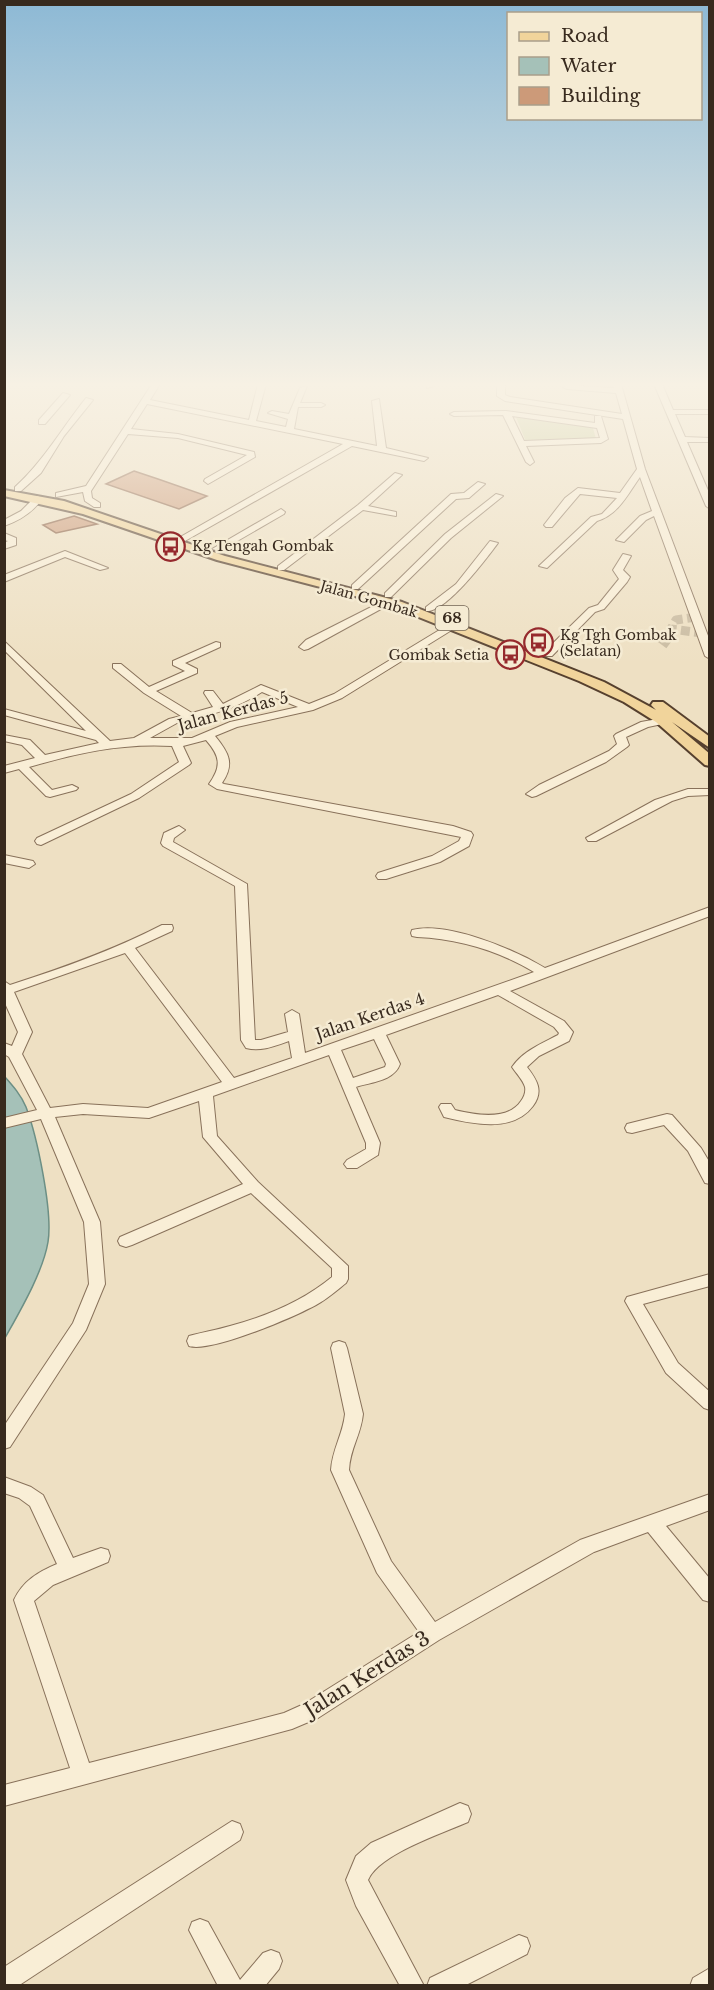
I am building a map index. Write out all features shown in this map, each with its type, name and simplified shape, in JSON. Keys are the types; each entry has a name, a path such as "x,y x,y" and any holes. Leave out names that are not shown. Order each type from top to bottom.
{"main road":[{"name":"Jalan Gombak","path":"4,487 59,495 97,505 217,549 387,598 603,686 642,706 710,762"},
{"name":"Jalan Gombak","path":"4,493 39,498 86,510 208,554 268,572 429,609 614,680 676,716 710,744"}],"street":[{"path":"18,489 31,477"},
{"path":"95,477 88,488 87,495 97,505"},
{"path":"208,481 215,477"},
{"path":"185,538 292,477"},
{"path":"281,568 361,507 396,477"},
{"path":"544,566 594,519 605,516 635,477"},
{"path":"644,477 707,641 710,656"},
{"path":"355,587 454,496 466,496 481,483"},
{"path":"706,485 710,506"},
{"path":"59,495 88,488"},
{"path":"549,525 568,500 579,491 621,496"},
{"path":"304,648 310,642 387,598 448,536 499,496"},
{"path":"4,523 26,513 39,498"},
{"path":"361,507 393,514"},
{"path":"217,549 281,512"},
{"path":"621,540 643,518 657,512"},
{"path":"4,536 13,540 13,543 4,546"},
{"path":"429,609 459,586 493,543"},
{"path":"4,579 65,554 103,568"},
{"path":"548,654 592,610 601,607 624,580 625,577 618,570 626,556"},
{"name":"Jalan Kerdas 5","path":"4,770 103,741 176,743 194,741 234,724 309,708 338,696 451,626"},
{"path":"4,645 103,741"},
{"path":"148,691 193,671 177,663 216,645"},
{"path":"117,666 148,691 193,718"},
{"path":"137,741 173,721 193,718 219,709 242,700 261,688 309,708"},
{"path":"209,693 218,702 219,709"},
{"path":"4,712 103,741"},
{"path":"531,794 544,786 601,762 623,745 620,736 645,724 663,721"},
{"path":"209,736 226,760 226,768 215,784 221,787 453,830 467,835 465,843 436,859 382,876"},
{"path":"4,738 21,740 43,759"},
{"path":"4,745 21,740"},
{"path":"40,841 135,796 185,763 176,743"},
{"path":"21,765 50,794 72,788"},
{"path":"592,838 657,802 683,791 710,792"},
{"path":"179,830 168,836 167,843 241,884 248,1040 251,1045 262,1045 295,1034"},
{"path":"4,859 29,864"},
{"name":"Jalan Kerdas 4","path":"4,1123 83,1109 149,1113 499,990 710,911"},
{"path":"4,1442 80,1325 97,1284 92,1222 10,1051 25,1032 6,987 55,976 129,949 167,928"},
{"path":"417,933 443,933 463,937 519,957 544,973"},
{"path":"129,949 168,1001 187,1022 231,1084"},
{"path":"446,1107 449,1113 469,1119 509,1116 526,1106 531,1095 532,1087 519,1067 534,1053 564,1038 566,1032 559,1024 499,990"},
{"path":"292,1014 298,1060"},
{"path":"348,1084 391,1070 393,1064 378,1033"},
{"path":"333,1048 373,1143 373,1151 352,1164"},
{"path":"195,1341 227,1334 284,1312 327,1292 340,1279 340,1266 253,1186 210,1137 206,1093"},
{"path":"632,1128 666,1119 694,1148 710,1179"},
{"path":"126,1242 253,1186"},
{"path":"710,1280 633,1301 672,1368 710,1403"},
{"path":"339,1348 354,1414 353,1425 341,1454 340,1470 384,1567 432,1634"},
{"path":"4,1485 25,1492 37,1501 69,1570"},
{"name":"Jalan Kerdas 3","path":"4,1796 285,1722 310,1711 432,1634 587,1546 710,1502"},
{"path":"651,1523 710,1594"},
{"path":"82,1774 24,1600 26,1592 38,1582 101,1556"},
{"path":"413,1986 364,1898 357,1880 363,1864 380,1851 460,1814"},
{"path":"4,1981 232,1832"},
{"path":"200,1930 231,1986"},
{"path":"438,1986 519,1946"},
{"path":"249,1986 271,1961"},
{"path":"701,1986 710,1979"}],"water":[{"path":"5,1077 22,1099 30,1120 43,1174 49,1229 41,1266 5,1338"}],"building":[{"path":"121,477 151,477 207,496 179,509 106,484"},
{"path":"74,516 97,524 56,533 43,525"}],"tunnel":[{"path":"696,617 676,620 671,629 702,633"},
{"path":"667,638 673,630"},
{"path":"662,645 668,637"}],"place":[{"name":"Kg Tengah Gombak","path":"171,546"},
{"name":"Kg Tgh Gombak (Selatan)","path":"539,643"},
{"name":"Gombak Setia","path":"510,655"}]}
